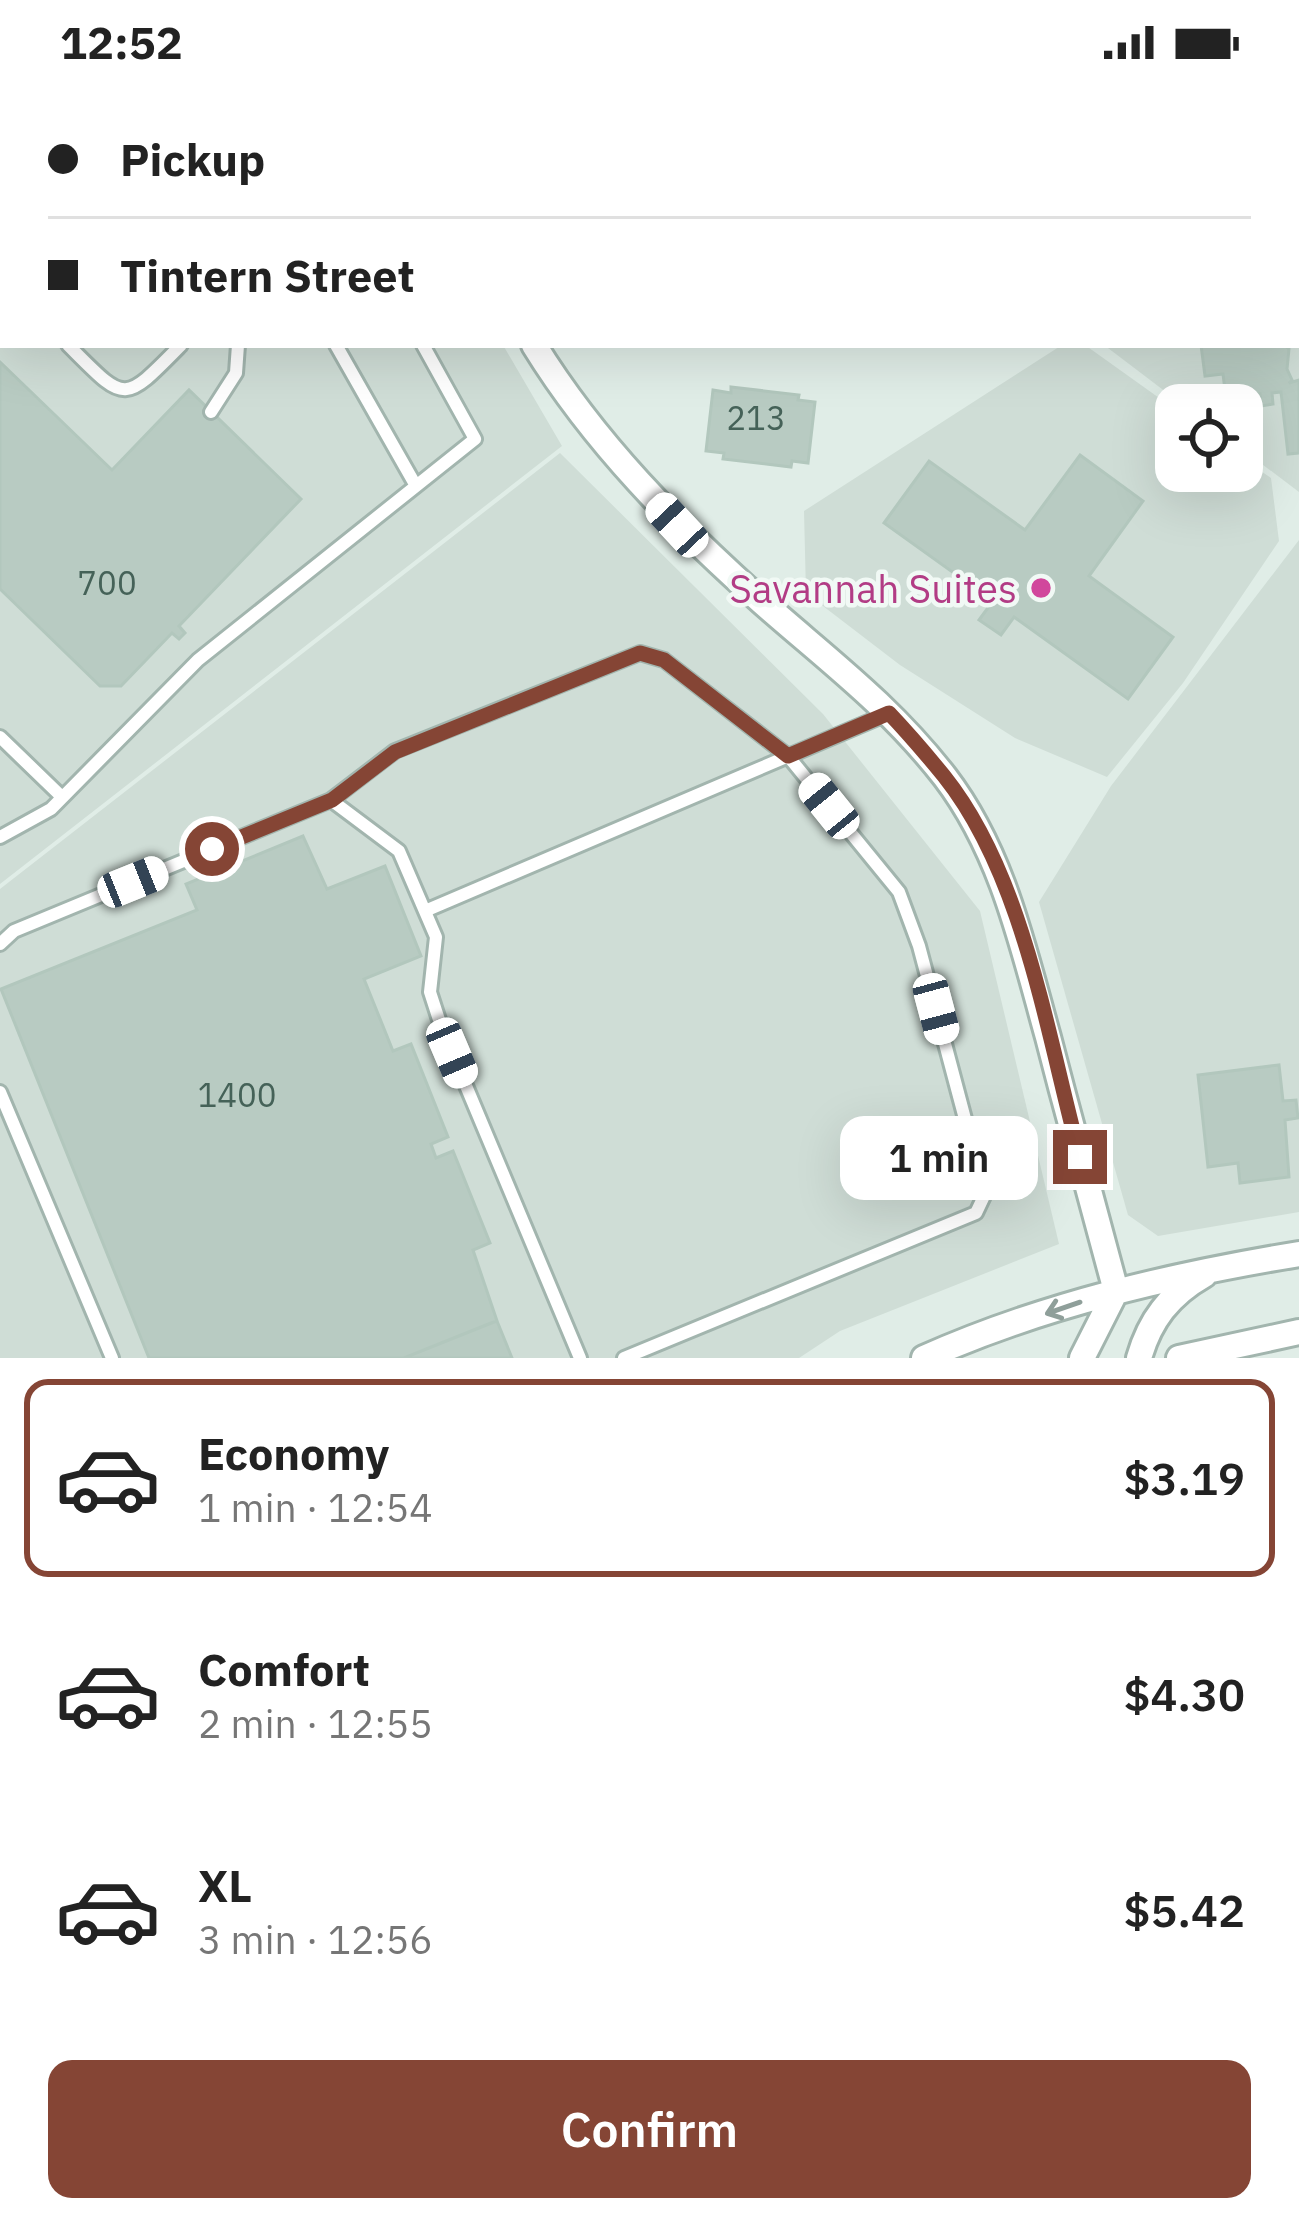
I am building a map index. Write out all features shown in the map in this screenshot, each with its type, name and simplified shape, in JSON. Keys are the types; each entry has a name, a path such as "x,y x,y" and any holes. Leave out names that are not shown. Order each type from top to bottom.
{"street":[{"path":"536,348 631,476 677,525 865,686 946,778 980,837 1009,899 1116,1292 1082,1358"},
{"path":"924,1358 1116,1292 1299,1254"},
{"path":"1139,1358 1148,1326 1158,1312 1186,1285 1216,1268"},
{"path":"1178,1358 1299,1332"}],"lane":[{"path":"71,348 112,388 126,390 139,386 176,348"},
{"path":"211,412 236,373 238,348"},
{"path":"338,348 416,486"},
{"path":"0,836 51,809 198,660 475,440 426,348"},
{"path":"0,944 14,931 332,800 395,752 640,653 664,660 788,756 899,892 923,959 985,1194 976,1213 623,1358"},
{"path":"425,911 889,713"},
{"path":"0,737 62,797"},
{"path":"332,800 399,851 436,937 430,992 441,1027 580,1358"},
{"path":"0,1092 112,1358"}],"shaded area":[{"path":"0,348 505,348 562,446 0,884"},
{"path":"1057,348 1089,348 1155,395 1155,492 1263,492 1263,472 1271,478 1279,541 1183,683 1107,777 1015,738 900,665 806,593 804,511"},
{"path":"1108,348 1299,348 1299,492 1263,465 1263,384 1155,384"},
{"path":"560,453 823,714 980,911 1059,1244 840,1331 799,1358 0,1358 0,889"},
{"path":"1299,540 1299,1212 1158,1236 1128,1215 1039,902 1111,786"}],"building":[{"path":"1201,348 1289,349 1289,383 1299,380 1299,453 1288,454 1281,392 1272,393 1273,404 1263,406 1263,384 1224,384 1223,374 1205,376"},
{"path":"0,362 112,470 189,390 301,499 179,626 185,633 179,639 172,633 121,686 100,686 0,589"},
{"path":"731,387 799,395 798,400 815,402 808,463 792,461 791,467 723,459 724,453 706,451 713,390 731,393"},
{"name":"Savannah Suites","path":"1080,455 1143,501 1089,576 1173,637 1128,699 1014,617 1001,635 979,620 993,601 884,523 929,461 1025,530"},
{"path":"303,836 327,889 385,866 421,956 364,979 393,1051 411,1044 448,1137 431,1144 436,1158 453,1151 490,1243 473,1250 497,1321 404,1358 149,1358 1,989 197,910 186,884"},
{"path":"1279,1065 1283,1101 1296,1100 1298,1118 1285,1120 1289,1177 1240,1183 1238,1163 1208,1167 1198,1075"},
{"path":"497,1321 512,1358 404,1358 491,1323"}],"place":[{"name":"Savannah Suites","path":"1041,588"}],"route":[{"path":"212,849 332,800 395,752 640,653 664,660 788,756 889,713 946,778 1009,899 1080,1157"}]}
